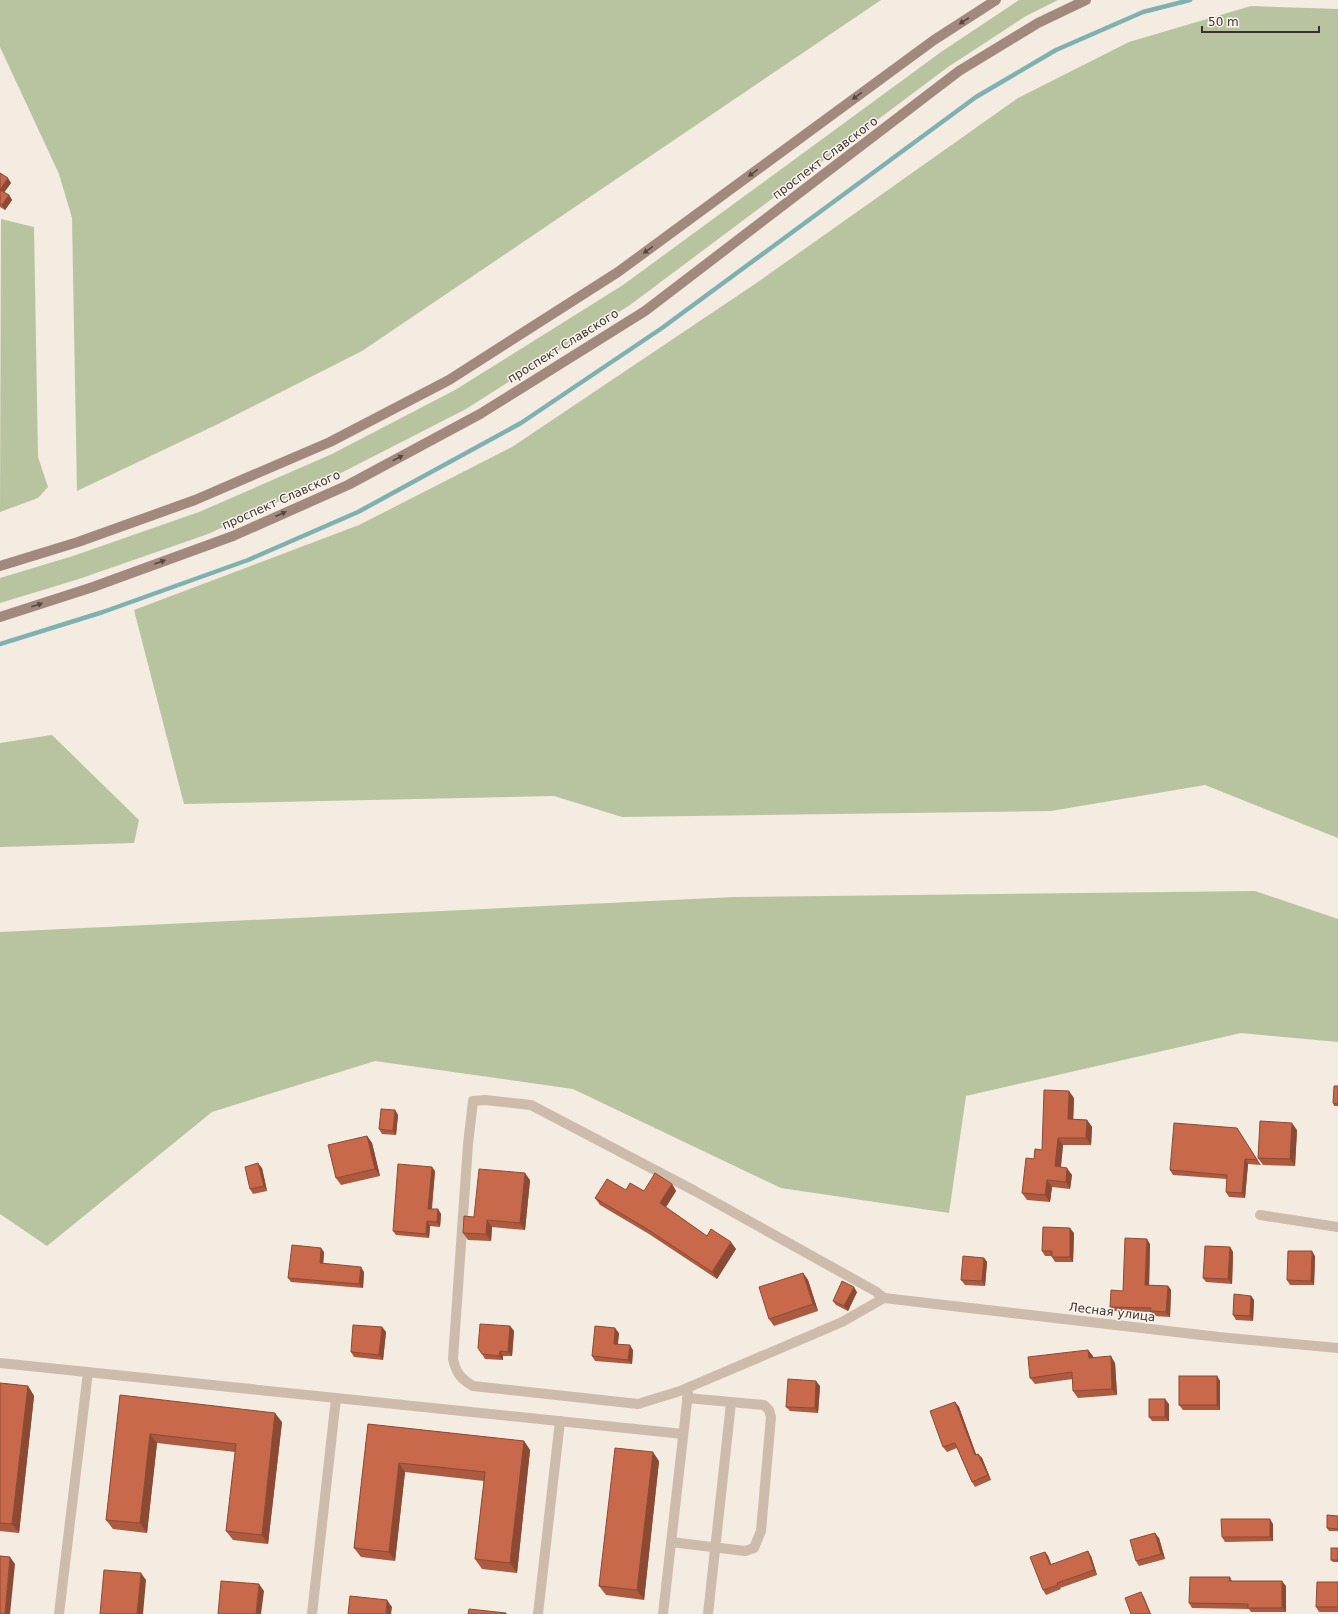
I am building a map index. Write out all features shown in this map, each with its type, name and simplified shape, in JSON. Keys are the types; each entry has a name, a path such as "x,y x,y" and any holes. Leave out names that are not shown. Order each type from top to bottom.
{"main road":[{"path":"0,566 78,542 195,500 330,442 449,380 618,272 934,40 996,0"},
{"name":"проспект Славского","path":"0,617 93,587 233,536 348,485 480,414 645,311 960,72 1038,23 1086,0"}],"street":[{"path":"485,1100 531,1105 695,1190 875,1291 884,1298 842,1322 688,1387 638,1404 473,1386 462,1380 455,1370 453,1359 468,1144 473,1101 485,1100"},
{"path":"1260,1215 1338,1227"},
{"name":"Лесная улица","path":"884,1298 1211,1336 1338,1348"},
{"path":"0,1362 683,1434"},
{"path":"59,1614 88,1372"},
{"path":"663,1614 688,1387"},
{"path":"312,1614 336,1398"},
{"path":"671,1542 745,1551 754,1548 758,1540 762,1522 771,1417 769,1410 764,1406 687,1398"},
{"path":"708,1614 731,1403"},
{"path":"538,1614 560,1421"}],"green space":[{"path":"0,0 881,0 362,351 218,424 77,491 72,218 59,174 0,47"},
{"path":"1019,0 1058,0 1026,16 948,67 630,305 466,409 339,474 208,534 79,579 0,603 0,578 73,556 199,512 332,454 455,390 623,285 941,52"},
{"path":"1251,6 1338,9 1338,838 1205,785 1051,811 622,817 554,796 184,804 134,610 359,525 512,447 755,284 1018,98 1129,42"},
{"path":"1,219 34,227 38,457 48,487 38,498 0,512"},
{"path":"52,735 139,820 134,843 0,847 0,743"},
{"path":"1255,891 1338,919 1338,1042 1241,1033 966,1096 949,1213 781,1188 573,1089 375,1061 212,1112 47,1246 0,1214 0,932 735,897"}],"building":[{"path":"0,173 8,178 0,190"},
{"path":"0,190 9,195 2,205 0,204"},
{"path":"1334,1086 1338,1086 1338,1104 1333,1103"},
{"path":"1044,1090 1069,1091 1068,1119 1087,1120 1086,1138 1058,1138 1055,1166 1067,1168 1066,1182 1047,1180 1045,1195 1022,1193 1026,1158 1034,1159 1035,1149 1042,1150"},
{"path":"381,1109 395,1110 393,1131 379,1129"},
{"path":"1260,1121 1292,1123 1290,1159 1258,1158"},
{"path":"1174,1123 1237,1128 1257,1160 1245,1159 1242,1193 1226,1192 1227,1175 1170,1170"},
{"path":"367,1136 375,1169 336,1178 328,1145"},
{"path":"258,1163 264,1186 250,1189 245,1167"},
{"path":"398,1164 432,1167 428,1209 438,1209 437,1222 427,1221 426,1234 393,1231"},
{"path":"479,1169 525,1173 520,1223 487,1220 486,1234 463,1233 464,1216 474,1217"},
{"path":"655,1173 672,1184 660,1203 707,1236 711,1229 731,1242 712,1272 644,1227 595,1198 607,1179 626,1190 630,1183 644,1191"},
{"path":"1043,1227 1070,1228 1070,1257 1052,1257 1052,1251 1042,1251"},
{"path":"1125,1238 1147,1239 1145,1285 1168,1286 1166,1312 1150,1311 1151,1308 1110,1307 1111,1290 1123,1291"},
{"path":"292,1245 321,1248 320,1263 361,1267 359,1284 288,1278"},
{"path":"1205,1246 1230,1247 1228,1279 1203,1278"},
{"path":"1288,1251 1312,1251 1311,1281 1287,1280"},
{"path":"963,1256 984,1258 982,1281 961,1280"},
{"path":"803,1273 813,1304 769,1319 759,1287"},
{"path":"842,1281 854,1287 844,1306 833,1301"},
{"path":"1234,1294 1251,1296 1250,1316 1233,1315"},
{"path":"480,1324 510,1326 508,1352 500,1351 499,1356 482,1354 478,1348"},
{"path":"353,1325 382,1327 379,1355 351,1352"},
{"path":"595,1326 615,1328 614,1344 630,1345 628,1360 592,1356"},
{"path":"1088,1350 1089,1358 1111,1356 1112,1389 1073,1391 1072,1372 1030,1378 1028,1357"},
{"path":"1179,1376 1217,1376 1217,1405 1179,1405"},
{"path":"788,1379 816,1381 815,1408 786,1407"},
{"path":"0,1383 28,1386 12,1524 0,1523"},
{"path":"120,1395 275,1413 262,1535 226,1531 236,1444 150,1434 140,1523 106,1520"},
{"path":"1149,1399 1165,1399 1165,1417 1149,1417"},
{"path":"955,1402 975,1455 978,1454 988,1475 972,1482 955,1443 943,1447 930,1411"},
{"path":"368,1424 524,1441 510,1563 475,1559 485,1472 399,1463 389,1552 354,1548"},
{"path":"615,1448 653,1452 637,1590 599,1586"},
{"path":"1327,1515 1338,1516 1338,1529 1327,1528"},
{"path":"1221,1519 1270,1519 1270,1537 1222,1537"},
{"path":"1155,1533 1161,1554 1136,1561 1130,1540"},
{"path":"1331,1548 1338,1548 1338,1560 1331,1560"},
{"path":"1088,1551 1094,1570 1057,1583 1058,1585 1043,1590 1030,1557 1045,1552 1050,1565"},
{"path":"0,1556 10,1557 5,1614 0,1614"},
{"path":"104,1570 141,1573 137,1614 100,1614"},
{"path":"1190,1577 1230,1577 1229,1581 1282,1581 1282,1608 1248,1608 1248,1604 1189,1603"},
{"path":"221,1581 259,1584 256,1614 218,1614"},
{"path":"1317,1582 1338,1582 1338,1607 1316,1607"},
{"path":"1141,1592 1150,1614 1131,1614 1125,1598"},
{"path":"350,1596 387,1600 386,1614 348,1614"},
{"path":"469,1609 506,1613 506,1614 468,1614"}],"waterway":[{"path":"0,644 103,612 248,560 358,512 521,423 662,328 976,97 1056,50 1143,12 1190,0"}]}
